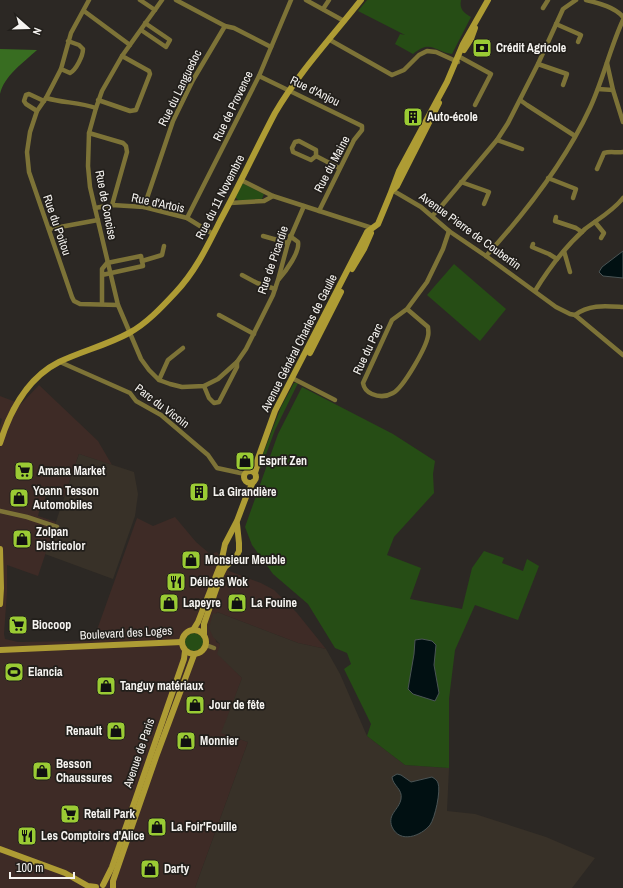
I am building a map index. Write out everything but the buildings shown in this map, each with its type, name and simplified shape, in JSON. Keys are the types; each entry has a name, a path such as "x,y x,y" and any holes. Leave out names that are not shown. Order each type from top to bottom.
{"main road":[{"name":"Rue du 11 Novembre","path":"0,443 5,426 19,399 26,389 40,376 60,362 129,333 142,324 176,292 199,262 275,113 311,61 330,40 361,0"},
{"name":"Avenue Général Charles de Gaulle","path":"253,482 256,478 249,475 257,461 275,411 293,379 365,236 372,228 387,194 397,186 450,83 458,59 472,36 478,19 488,0"},
{"path":"193,630 198,622 218,570 225,544 237,522 253,482 249,483 249,475"},
{"path":"246,497 249,475"},
{"path":"204,634 193,630 185,633 182,642 185,651 194,655 203,651 206,645 204,624 213,596 224,569 236,557 239,551 237,522"},
{"path":"0,549 0,604"},
{"name":"Boulevard des Loges","path":"0,650 182,642"},
{"name":"Avenue de Paris","path":"103,885 112,867 185,651"},
{"name":"Avenue de Paris","path":"113,888 113,881 131,828 194,655"},
{"path":"0,850 58,871 88,886 95,887 103,885 113,888"},
{"path":"0,850 69,879 81,888"}],"street":[{"name":"Rue du Poitou","path":"89,0 70,33 61,69 38,111 30,132 27,152 28,166 37,198 74,301 80,304 118,305"},
{"path":"140,0 155,10"},
{"name":"Rue de Concise","path":"129,333 118,305 109,273 94,208 88,166 89,133 98,100 106,82 122,56 162,0"},
{"path":"176,0 225,26 237,29 271,47"},
{"name":"Rue de Provence","path":"187,218 260,76 291,0"},
{"path":"306,0 344,21"},
{"path":"323,9 329,0"},
{"path":"543,8 548,0"},
{"path":"432,216 497,140 520,100 563,9 576,0"},
{"path":"486,256 529,205 559,164 590,108 608,63 623,18 619,12 614,9 586,0"},
{"path":"84,11 130,46"},
{"path":"141,30 166,47 170,40 145,23"},
{"path":"556,24 581,35 578,42"},
{"name":"Rue du Languedoc","path":"144,208 173,121 193,80 225,26"},
{"path":"330,40 392,75 404,70 419,55 427,51 436,52 458,59 491,74 475,105"},
{"path":"61,69 70,73 73,72 83,52 83,48 79,45 68,41"},
{"path":"98,100 130,111 136,110 150,74 149,71 122,56"},
{"path":"608,63 613,90 623,122"},
{"path":"538,64 567,74 563,85"},
{"name":"Rue d'Anjou","path":"260,76 362,126"},
{"path":"598,88 613,90"},
{"path":"38,111 26,104 24,101 26,95 29,94 56,101 84,104 96,108"},
{"path":"520,100 575,136"},
{"name":"Rue du Maine","path":"319,211 339,168 354,140 362,130 362,126"},
{"path":"89,133 123,143 126,146 127,152 112,205"},
{"path":"497,140 522,149"},
{"path":"299,141 316,150 316,156 311,160 293,152 292,148 294,142 299,141"},
{"path":"597,169 604,153 623,152"},
{"path":"316,156 339,168"},
{"path":"548,178 576,189 573,198"},
{"path":"241,180 273,196 372,228"},
{"path":"461,182 489,192 484,204"},
{"name":"Avenue Pierre de Coubertin","path":"392,190 417,204 449,231 562,310 575,315 623,355"},
{"path":"230,203 264,201 273,196"},
{"path":"535,291 557,259 582,232 622,200"},
{"name":"Rue d'Artois","path":"94,208 112,205 144,208 187,218 213,234"},
{"name":"Rue de Picardie","path":"129,333 141,359 148,370 159,380 182,387 204,386 218,379 237,362 254,334 278,280 290,236 304,206"},
{"path":"556,217 555,221 576,228 582,232"},
{"path":"49,229 98,220"},
{"path":"595,222 604,233 601,238"},
{"name":"Rue du Parc","path":"407,309 428,327 429,335 423,349 410,373 395,393 386,396 378,396 369,393 364,388 363,383 392,320 407,309 427,282 443,249 449,231"},
{"path":"263,236 288,243"},
{"path":"278,280 288,268 299,246 298,242 290,236"},
{"path":"533,244 532,248 549,254 557,259"},
{"path":"142,261 162,255 164,246"},
{"path":"564,251 570,272"},
{"path":"102,275 143,266 141,256 107,263 102,268 102,275 102,304"},
{"path":"242,275 257,283 274,289"},
{"path":"575,315 580,311 596,306 623,307"},
{"path":"219,315 254,334"},
{"path":"159,380 168,360 183,348"},
{"name":"Parc du Vicoin","path":"60,362 130,393 136,401 161,415 208,455 217,468 249,475"},
{"name":"Rue de Picardie","path":"204,386 212,402 218,402 237,367 237,362"},
{"path":"293,379 335,400"},
{"path":"0,511 27,517 57,527"},
{"path":"206,645 214,648"}],"shaded area":[{"path":"623,251 623,278 603,276 599,272 602,267"},
{"path":"39,385 98,441 112,465 79,454 64,497 47,492 38,516 56,522 38,576 7,565 5,639 18,642 93,641 137,518 153,526 175,517 196,542 210,554 217,552 229,571 261,583 274,590 297,613 326,649 298,643 217,612 216,615 213,614 216,642 220,644 219,654 242,678 222,733 248,742 195,888 0,888 0,426 2,419 0,418 0,396 21,404"},
{"path":"79,454 134,472 138,494 135,516 113,579 45,554"},
{"path":"217,612 298,643 326,649 340,674 367,736 405,765 449,768 447,811 475,814 546,837 595,858 572,888 195,888 248,742 221,733 242,678 217,654 220,644 213,637 209,628 213,613 216,614"},
{"path":"422,639 432,641 436,645 434,665 439,693 435,701 413,694 408,689 415,640"},
{"path":"397,774 411,782 432,777 438,783 439,787 436,811 432,822 426,829 416,835 405,837 396,832 392,827 392,815 401,799 401,793 392,777"}],"green space":[{"path":"367,0 461,0 463,10 471,17 452,54 425,47 413,54 395,44 400,34 405,35 358,11"},
{"path":"0,49 37,50 10,75 2,87 0,94"},
{"path":"242,184 264,194 262,199 239,201 235,197"},
{"path":"454,264 506,309 480,341 427,295"},
{"path":"294,383 298,383 275,430 261,468 258,467 281,407"},
{"path":"302,387 393,434 435,461 433,474 434,493 394,537 387,555 421,568 410,599 462,609 472,568 484,551 504,558 502,563 523,571 527,559 539,566 518,620 475,605 455,650 449,699 449,768 405,765 367,736 371,724 344,669 351,664 347,653 335,648 308,604 273,574 252,545 245,527 278,434"},
{"path":"194,633 200,636 203,642 200,648 194,651 188,648 185,642 188,636"}],"place":[{"name":"Crédit Agricole","path":"482,48"},
{"name":"Auto-école","path":"413,117"},
{"name":"Esprit Zen","path":"245,461"},
{"name":"Amana Market","path":"24,471"},
{"name":"La Girandière","path":"199,492"},
{"name":"Yoann Tesson Automobiles","path":"19,498"},
{"name":"Zolpan Districolor","path":"22,539"},
{"name":"Monsieur Meuble","path":"191,560"},
{"name":"Délices Wok","path":"176,582"},
{"name":"Lapeyre","path":"169,603"},
{"name":"La Fouine","path":"237,603"},
{"name":"Biocoop","path":"18,625"},
{"name":"Elancia","path":"14,672"},
{"name":"Tanguy matériaux","path":"106,686"},
{"name":"Jour de fête","path":"195,705"},
{"name":"Renault","path":"116,731"},
{"name":"Monnier","path":"186,741"},
{"name":"Besson Chaussures","path":"42,771"},
{"name":"Retail Park","path":"70,814"},
{"name":"La Foir'Fouille","path":"157,827"},
{"name":"Les Comptoirs d'Alice","path":"27,836"},
{"name":"Darty","path":"150,869"}]}
